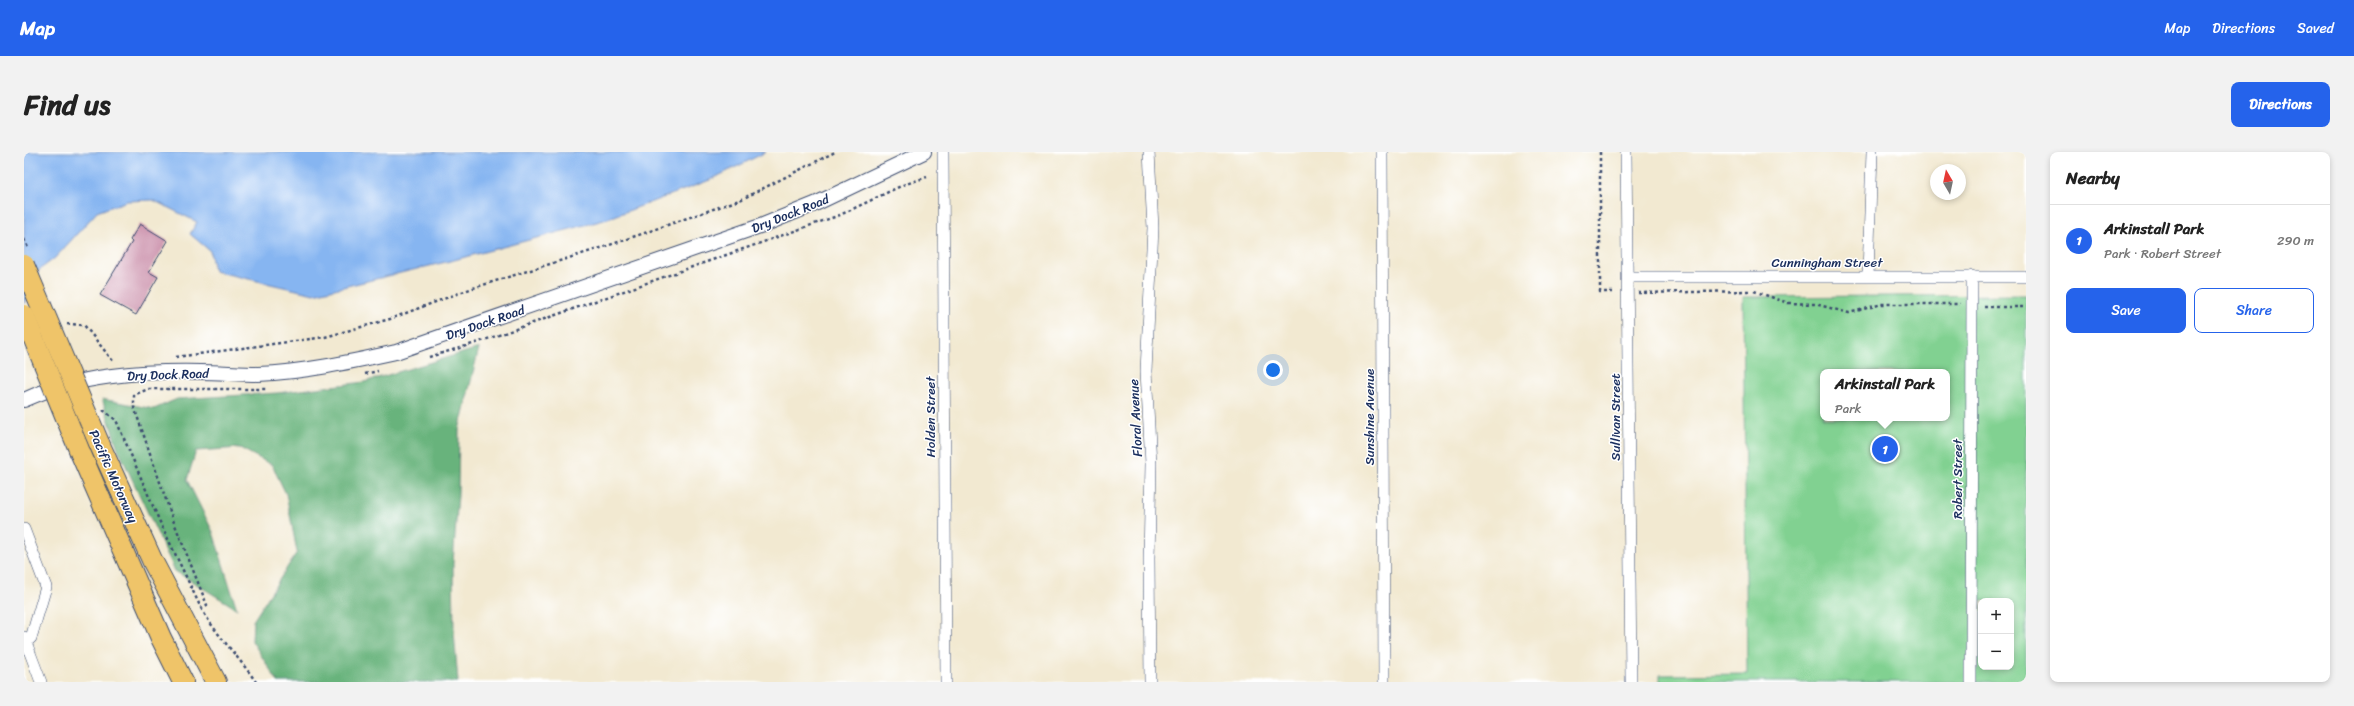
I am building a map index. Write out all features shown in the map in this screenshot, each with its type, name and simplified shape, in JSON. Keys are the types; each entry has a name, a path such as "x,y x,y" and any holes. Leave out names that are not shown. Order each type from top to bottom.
{"highway":[{"name":"Pacific Motorway","path":"24,265 99,443 153,562 216,682"},
{"name":"Pacific Motorway","path":"24,315 80,452 161,638 183,682"}],"street":[{"name":"Dry Dock Road","path":"24,400 68,384 121,375 159,372 257,374 303,370 349,363 396,352 763,225 815,204 924,152"},
{"name":"Holden Street","path":"942,152 946,682"},
{"name":"Floral Avenue","path":"1149,152 1153,228 1146,372 1151,464 1149,559 1150,682"},
{"name":"Sunshine Avenue","path":"1382,152 1384,682"},
{"name":"Sullivan Street","path":"1626,152 1631,682"},
{"path":"1868,275 1872,152"},
{"name":"Cunningham Street","path":"1628,277 1868,275 2026,277"},
{"name":"Robert Street","path":"1971,682 1972,276"},
{"path":"24,529 46,587 31,638 25,640 41,682"}],"path":[{"path":"172,358 197,353 325,337 390,319 470,289 604,247 742,199 835,152"},
{"path":"63,324 84,325 112,361 117,360"},
{"path":"134,395 134,407 173,520 207,605 201,608"},
{"path":"97,410 104,410 116,420 159,520 201,608 215,631 238,656 256,682"}],"green space":[{"path":"2026,295 2026,682 1660,682 1660,675 1747,674 1743,297"},
{"path":"479,348 459,430 458,495 453,563 454,631 458,682 278,682 252,641 253,621 297,552 286,494 272,465 240,448 196,451 187,480 213,532 237,609 175,571 118,449 102,399 154,409 177,399 277,393 364,382"}],"water":[{"path":"24,152 766,152 710,180 604,220 454,260 314,294 214,271 210,251 190,234 197,222 153,200 127,201 97,212 55,258 39,270 24,304"}],"building":[{"path":"140,224 168,241 149,272 158,277 136,315 100,295 132,242 130,240"}],"place":[{"name":"Arkinstall Park","path":"1885,449"}]}
